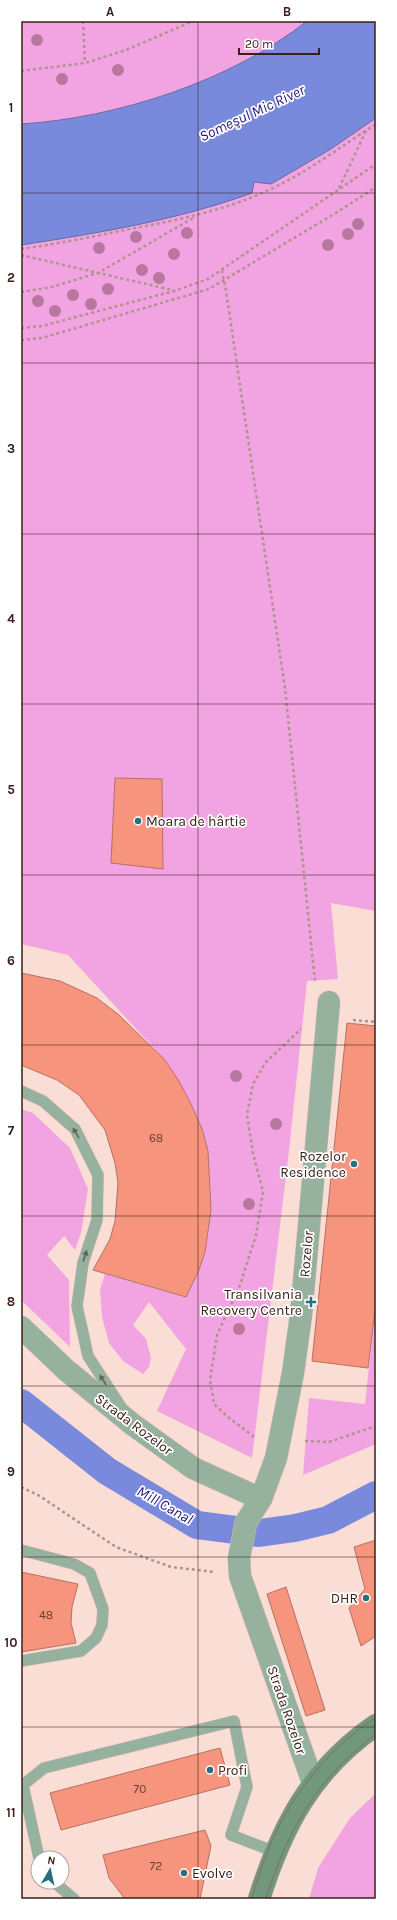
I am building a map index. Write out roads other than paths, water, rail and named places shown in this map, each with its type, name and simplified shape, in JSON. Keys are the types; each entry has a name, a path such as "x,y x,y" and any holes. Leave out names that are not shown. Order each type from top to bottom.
{"main road":[{"path":"259,1899 275,1852 289,1821 313,1783 338,1757 376,1725"}],"street":[{"name":"Rozelor","path":"239,1567 246,1522 261,1499 280,1440 293,1373 301,1315 329,1002"},
{"name":"Strada Rozelor","path":"21,1327 65,1369 132,1424 192,1468 261,1499"},
{"name":"Strada Rozelor","path":"239,1567 313,1783"}],"lane":[{"path":"21,1092 43,1101 75,1129 98,1175 97,1220 83,1263 77,1306 88,1356 132,1424"},
{"path":"21,1550 74,1564 90,1573 103,1609 102,1625 96,1638 81,1651 21,1661"},
{"path":"37,1850 24,1785 44,1768 234,1721 247,1787 231,1835 275,1852"},
{"path":"63,1890 74,1899"}],"water":[{"name":"Someşul Mic River","path":"307,21 376,21 376,118 331,149 271,184 254,182 252,193 196,211 138,225 21,245 21,124 96,114 134,105 172,93 244,62 277,42"}],"waterway":[{"name":"Mill Canal","path":"21,1403 107,1471 197,1525 259,1533 295,1528 328,1520 376,1495"}],"tram line":[{"path":"252,1899 260,1871 270,1845 282,1820 297,1796 313,1774 332,1753 353,1734 376,1717"},
{"path":"266,1899 284,1850 307,1807 321,1787 337,1769 355,1751 376,1734"}],"place":[{"name":"Moara de hârtie","path":"138,821"},
{"name":"Rozelor Residence","path":"354,1164"},
{"name":"Transilvania Recovery Centre","path":"311,1302"},
{"name":"DHR","path":"366,1598"},
{"name":"Profi","path":"210,1770"},
{"name":"Evolve","path":"184,1873"}]}
